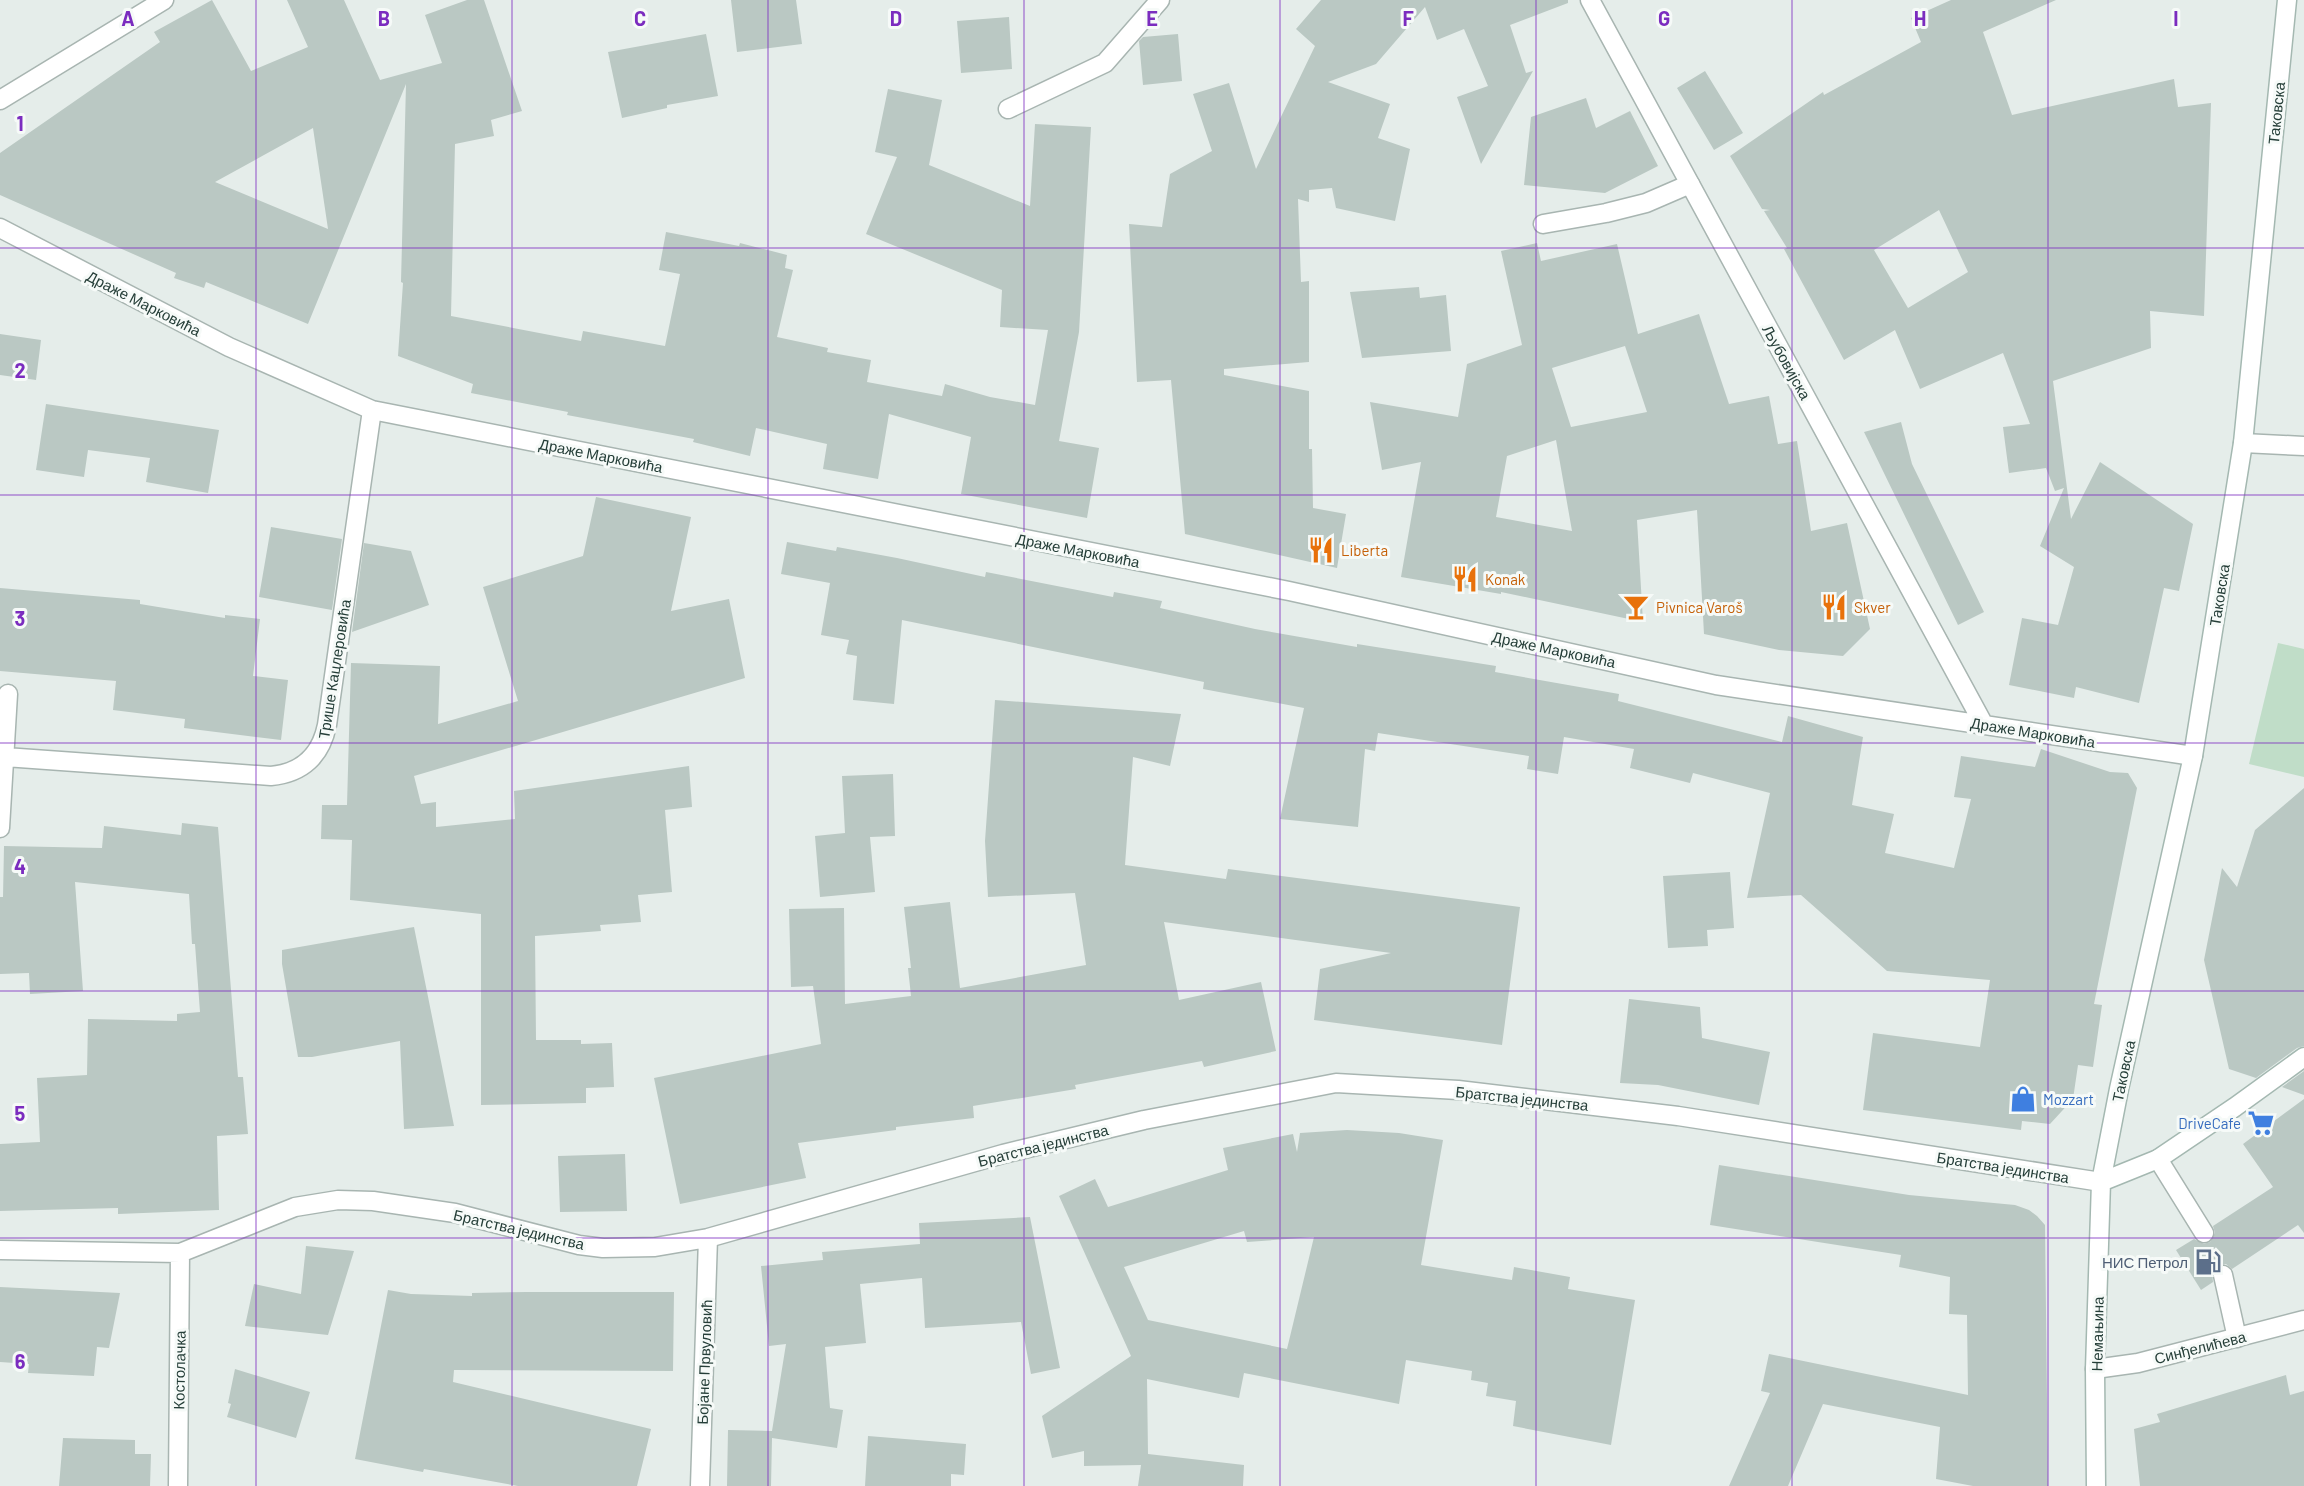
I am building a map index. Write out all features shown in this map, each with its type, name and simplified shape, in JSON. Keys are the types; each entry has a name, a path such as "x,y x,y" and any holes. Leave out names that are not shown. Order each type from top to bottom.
{"street":[{"path":"0,100 164,0"},
{"path":"1008,109 1105,63 1160,0"},
{"name":"Љубовијска","path":"1590,0 1984,725"},
{"name":"Таковска","path":"2101,1182 2119,1089 2193,756 2243,443 2287,0"},
{"path":"1544,224 1646,203 1690,184"},
{"name":"Драже Марковића","path":"0,228 229,347 372,410 1277,589 1716,685 2193,756"},
{"name":"Трише Кацлеровића","path":"5,757 272,776 284,775 306,765 321,747 327,725 372,410"},
{"path":"2243,443 2304,446"},
{"path":"0,828 8,694"},
{"path":"2101,1182 2158,1159 2304,1057"},
{"name":"Братства јединства","path":"0,1250 180,1253 295,1207 338,1200 373,1201 455,1213 561,1241 595,1247 655,1247 708,1239 1003,1154 1144,1119 1336,1083 1458,1090 1678,1116 2101,1182"},
{"path":"2158,1159 2204,1233"},
{"name":"Немањина","path":"2096,1486 2095,1369 2101,1182"},
{"name":"Бојане Првуловић","path":"700,1486 708,1239"},
{"name":"Костолачка","path":"178,1486 180,1253"},
{"path":"2223,1275 2237,1338"},
{"name":"Синђелићева","path":"2095,1369 2138,1363 2304,1320"}],"green space":[{"path":"2278,643 2304,649 2304,777 2249,764"}],"building":[{"path":"212,0 251,71 308,47 287,0 344,0 380,80 442,63 425,15 467,0 484,0 522,111 491,120 494,136 455,144 451,316 581,341 583,331 665,346 680,274 659,270 666,232 739,246 740,243 787,255 785,268 793,270 777,337 828,348 827,352 871,360 867,382 942,396 945,384 990,397 1035,405 1048,330 1000,327 1002,290 866,234 897,157 875,152 888,89 942,100 929,165 1030,206 1035,124 1091,127 1079,332 1059,441 1099,448 1087,518 961,494 971,437 889,414 878,479 823,469 827,444 756,428 750,456 693,442 694,439 567,415 568,412 471,393 473,384 398,356 403,283 401,282 406,84 308,324 206,282 204,288 174,278 176,273 0,195 0,153 160,42 154,32","holes":["313,128 328,229 215,182"]},
{"path":"731,0 796,0 802,44 737,52"},
{"path":"1321,0 1568,0 1568,3 1510,25 1526,73 1533,71 1481,164 1457,97 1488,86 1464,29 1437,40 1425,7 1376,64 1328,82 1390,104 1378,138 1410,149 1395,221 1336,208 1332,188 1309,190 1309,202 1298,199 1301,282 1309,281 1309,362 1224,369 1224,375 1309,391 1309,449 1312,449 1313,508 1346,514 1337,568 1185,534 1171,380 1137,382 1129,224 1162,227 1170,174 1212,151 1193,94 1229,83 1256,169 1315,46 1296,29"},
{"path":"1951,0 2056,0 1983,32 2012,115 2174,79 2178,107 2211,103 2204,316 2150,311 2151,348 2053,381 2071,519 2100,462 2193,524 2179,591 2164,588 2139,703 2076,687 2074,698 2009,685 2022,618 2058,625 2074,567 2040,546 2064,488 2055,491 2046,468 2009,473 2003,427 2030,424 2003,353 1920,389 1895,330 1844,360 1784,249 1787,248 1764,211 1770,210 1762,209 1730,156 1823,92 1824,95 1921,42 1911,18","holes":["1939,210 1968,272 1908,308 1874,250"]},
{"path":"1009,17 1012,69 961,73 957,21"},
{"path":"706,34 718,96 667,105 667,108 622,118 608,52"},
{"path":"1178,34 1182,81 1143,85 1139,41 1143,37"},
{"path":"1705,71 1743,133 1714,150 1677,88"},
{"path":"1586,98 1596,128 1630,111 1658,166 1605,193 1524,185 1531,117"},
{"path":"1537,243 1541,261 1617,244 1638,334 1699,314 1729,404 1769,396 1778,444 1797,441 1811,531 1847,523 1870,629 1843,656 1779,650 1704,634 1697,510 1637,520 1643,622 1501,592 1501,594 1401,577 1421,462 1382,470 1370,402 1458,417 1467,364 1522,345 1501,251","holes":["1625,346 1647,412 1571,427 1552,368","1556,440 1572,531 1496,517 1507,456"]},
{"path":"1419,287 1420,298 1446,295 1451,351 1362,358 1350,292"},
{"path":"0,334 41,340 36,380 0,375"},
{"path":"46,404 219,430 208,493 146,482 150,458 88,450 84,477 36,470"},
{"path":"1901,422 1912,464 1984,612 1958,625 1864,432"},
{"path":"596,497 691,517 671,611 729,599 745,678 414,776 421,804 436,802 436,827 515,819 514,791 689,766 692,807 665,810 672,892 638,895 641,922 600,925 601,931 535,936 536,1040 581,1040 581,1044 612,1043 614,1087 586,1088 586,1103 481,1105 481,914 350,900 352,840 321,839 322,805 347,805 351,663 440,666 438,724 518,701 483,587 583,556"},
{"path":"271,527 342,539 332,610 259,597"},
{"path":"787,542 836,551 837,547 985,577 986,572 1113,597 1114,592 1162,601 1160,608 1255,629 1357,647 1357,644 1496,666 1495,672 1619,694 1618,701 1782,742 1788,716 1863,737 1852,805 1894,814 1885,853 1954,868 1971,799 1954,797 1961,756 2035,767 2041,749 2110,772 2128,773 2137,788 2094,1004 2102,1005 2093,1067 2078,1065 2073,1099 2050,1124 2022,1121 2021,1130 1863,1110 1873,1033 1980,1047 1990,980 1887,971 1801,895 1747,898 1770,793 1693,773 1690,783 1630,768 1634,749 1564,737 1558,774 1527,769 1529,756 1378,733 1375,751 1365,749 1358,827 1280,819 1304,708 1203,689 1204,682 902,620 894,704 853,700 857,656 846,654 849,640 821,635 830,583 781,574"},
{"path":"364,543 411,551 429,605 352,632"},
{"path":"0,588 140,600 140,604 225,618 225,615 260,619 253,676 288,680 281,740 184,728 185,719 113,710 116,681 0,671"},
{"path":"995,700 1181,714 1170,766 1133,757 1125,865 1226,879 1228,869 1520,907 1502,1045 1314,1020 1320,969 1391,953 1164,922 1179,1000 1261,982 1276,1051 1204,1067 1202,1061 1075,1085 1076,1089 973,1106 974,1118 896,1127 896,1130 798,1143 806,1178 680,1204 654,1078 821,1044 813,986 791,987 789,909 844,908 845,1004 911,996 908,968 911,968 904,907 950,902 960,988 1086,965 1075,893 988,897 985,841"},
{"path":"893,774 895,836 870,837 875,892 820,897 815,836 845,833 842,776"},
{"path":"2304,788 2304,1046 2297,1048 2256,1078 2229,1069 2204,960 2222,868 2237,887 2255,830"},
{"path":"182,823 218,827 238,1077 243,1077 248,1134 217,1136 219,1210 118,1214 118,1208 0,1211 0,1144 40,1142 37,1078 87,1075 88,1019 177,1021 177,1014 200,1012 189,894 75,882 83,991 30,994 29,973 0,974 0,897 3,897 4,846 102,848 104,826 181,835"},
{"path":"1730,872 1734,928 1707,930 1708,946 1668,948 1663,876"},
{"path":"414,927 454,1126 404,1129 400,1041 312,1057 298,1057 282,964 282,950"},
{"path":"1629,999 1700,1007 1702,1038 1770,1052 1759,1105 1658,1085 1620,1083"},
{"path":"2304,1071 2304,1095 2282,1087"},
{"path":"2304,1099 2304,1233 2298,1225 2232,1269 2226,1264 2216,1266 2212,1272 2213,1282 2201,1290 2176,1250 2194,1239 2204,1244 2210,1242 2215,1233 2213,1226 2273,1187 2243,1144"},
{"path":"1347,1130 1399,1133 1443,1140 1421,1265 1512,1280 1514,1267 1570,1277 1568,1289 1635,1300 1611,1445 1513,1426 1516,1401 1486,1396 1488,1383 1471,1380 1472,1371 1406,1360 1399,1404 1244,1373 1239,1398 1147,1379 1148,1454 1244,1465 1243,1486 1138,1486 1141,1465 1084,1466 1084,1451 1052,1458 1042,1416 1131,1356 1059,1196 1095,1179 1108,1207 1228,1170 1223,1148 1293,1134 1297,1152 1300,1133","holes":["1244,1231 1247,1242 1314,1237 1287,1349 1148,1320 1124,1267"]},
{"path":"625,1154 627,1211 560,1212 558,1156"},
{"path":"1719,1165 1909,1195 2015,1205 2037,1216 2045,1225 2048,1486 1973,1486 1936,1479 1940,1427 1823,1404 1788,1486 1729,1486 1770,1393 1761,1391 1769,1354 1968,1395 1967,1315 1949,1314 1950,1277 1899,1267 1901,1255 1710,1225"},
{"path":"1030,1217 1060,1368 1031,1374 1021,1322 925,1328 922,1278 860,1284 866,1343 825,1347 830,1408 843,1410 837,1448 772,1438 771,1486 727,1486 728,1430 772,1431 786,1344 769,1346 761,1266 823,1260 822,1252 920,1244 919,1223"},
{"path":"306,1246 354,1251 328,1335 245,1326 254,1284 301,1294"},
{"path":"0,1287 120,1293 109,1348 97,1347 94,1376 28,1373 29,1364 0,1362"},
{"path":"388,1290 411,1294 472,1296 472,1293 674,1292 673,1371 454,1370 453,1382 651,1429 637,1486 518,1486 355,1459"},
{"path":"235,1369 310,1392 296,1438 227,1417 231,1404 228,1403"},
{"path":"2286,1375 2290,1395 2304,1391 2304,1486 2140,1486 2134,1429 2160,1422 2157,1414"},
{"path":"868,1436 966,1444 964,1475 951,1474 951,1486 865,1486"},
{"path":"63,1438 135,1440 135,1454 151,1454 150,1486 59,1486"}],"place":[{"name":"Liberta","path":"1321,550"},
{"name":"Konak","path":"1465,579"},
{"name":"Pivnica Varoš","path":"1636,607"},
{"name":"Skver","path":"1834,607"},
{"name":"Mozzart","path":"2023,1099"},
{"name":"DriveCafe","path":"2261,1123"},
{"name":"НИС Петрол","path":"2208,1262"}]}
